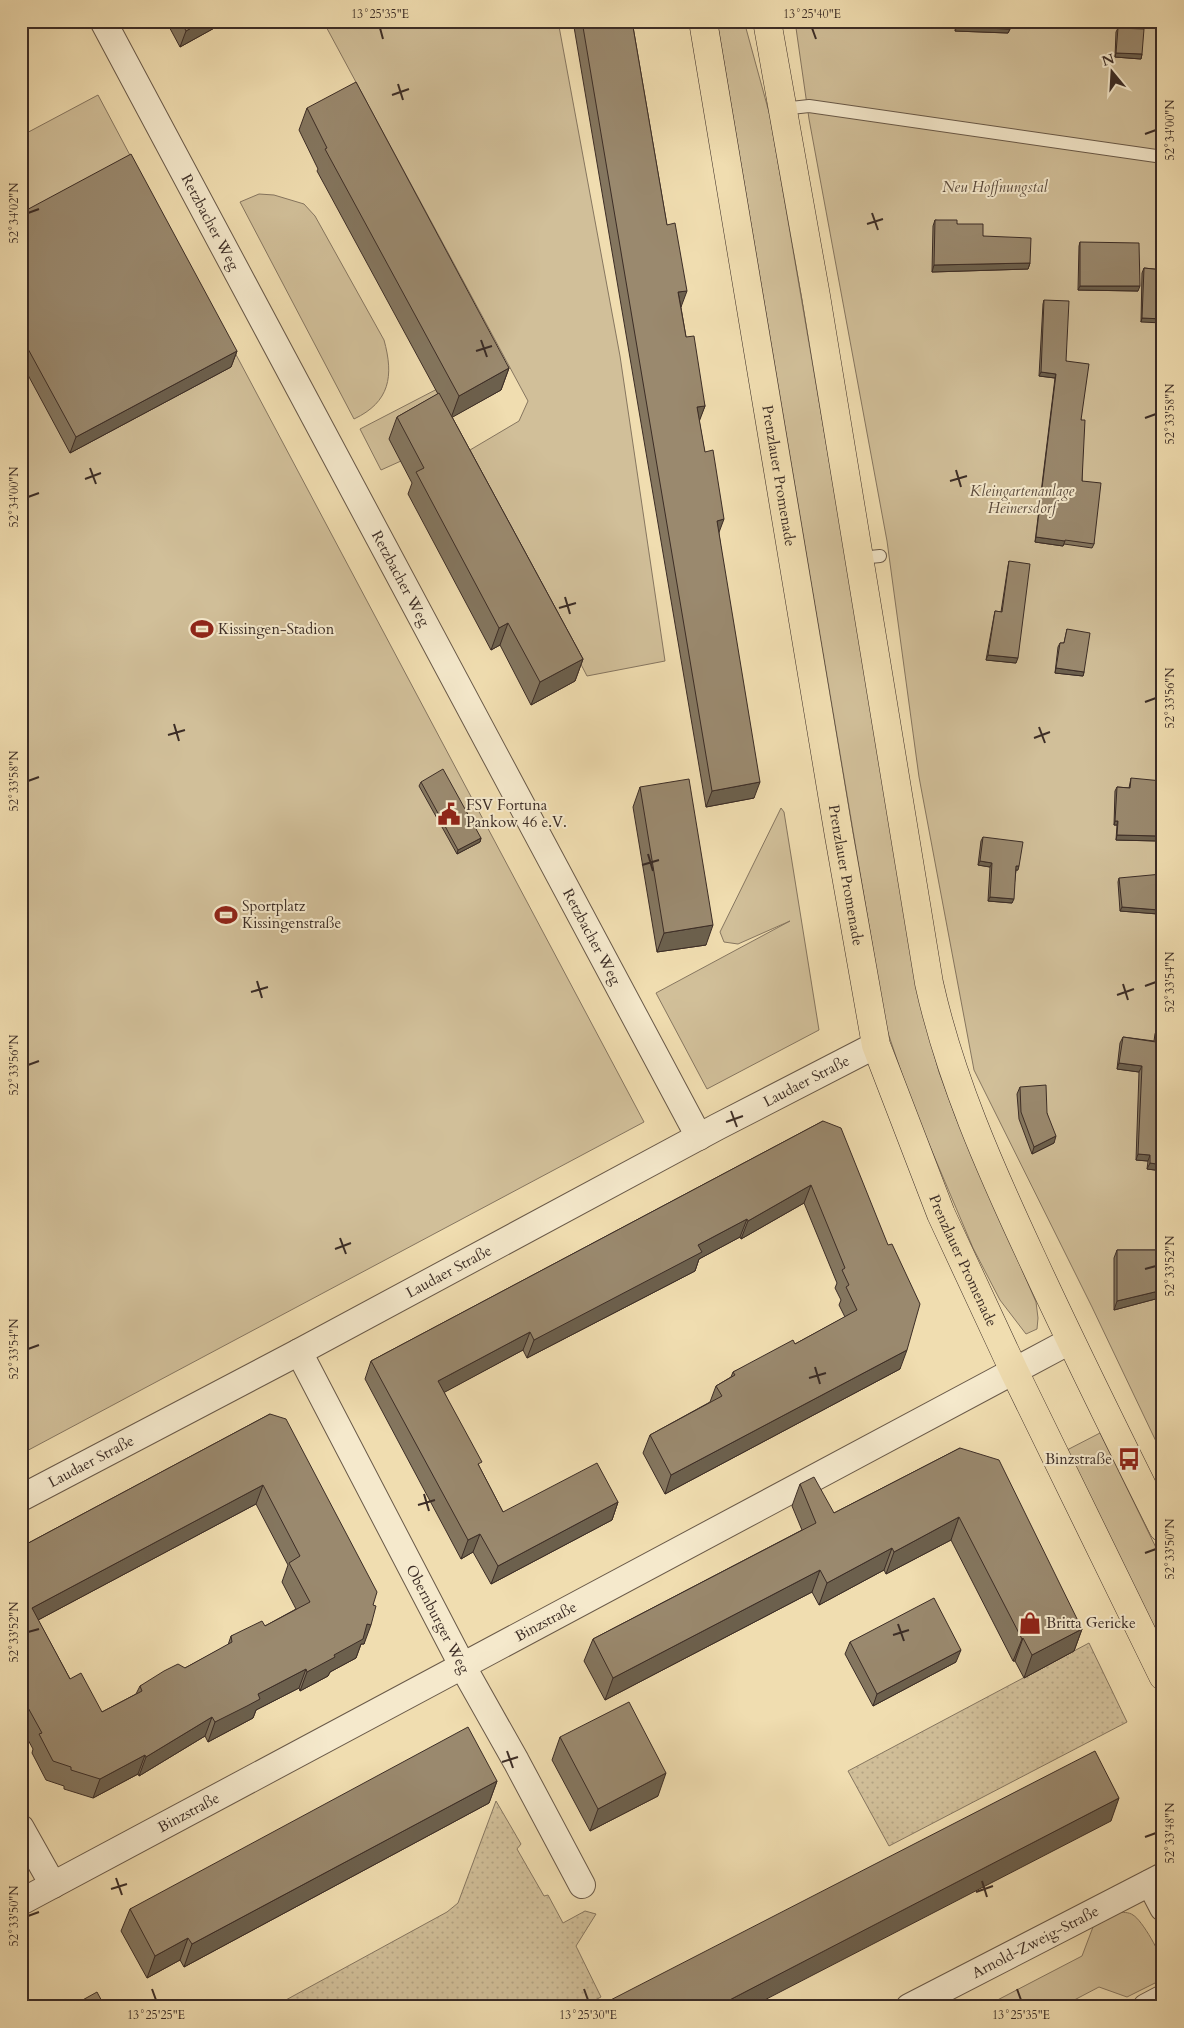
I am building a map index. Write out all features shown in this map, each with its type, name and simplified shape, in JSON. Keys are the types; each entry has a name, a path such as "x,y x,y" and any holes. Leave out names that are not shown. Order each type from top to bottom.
{"main road":[{"name":"Prenzlauer Promenade","path":"703,21 876,1045 941,1214 1014,1371 1163,1676"},
{"path":"767,21 816,296 870,557 930,983 939,1026 977,1134 1012,1216 1070,1341 1163,1528"}],"street":[{"name":"Retzbacher Weg","path":"104,21 699,1137"},
{"name":"Laudaer Straße","path":"21,1498 299,1352 699,1137 876,1045"},
{"name":"Binzstraße","path":"21,1902 1070,1341"},
{"name":"Obernburger Weg","path":"299,1352 463,1667 582,1885"},
{"path":"21,1828 53,1885"},
{"path":"1156,1880 1163,1908"},
{"name":"Arnold-Zweig-Straße","path":"909,2007 1156,1880"},
{"path":"1146,2007 1163,1998"}],"lane":[{"path":"782,109 810,106 1163,157"}],"green space":[{"path":"323,21 558,21 620,356 665,661 587,676 470,450 519,421 528,401"},
{"path":"717,21 744,21 770,116 926,1025 939,1072 956,1118 1036,1302 1037,1329 1026,1334 1000,1300 973,1248 912,1104 886,1027"},
{"name":"Kleingartenanlage Heinersdorf","path":"795,21 1163,21 1163,1456 1092,1307 974,1070 919,777 887,541 809,119"},
{"name":"Kissingen-Stadion","path":"98,95 644,1122 21,1454 21,136"},
{"path":"259,194 274,195 304,204 315,216 384,340 389,365 386,387 375,405 354,419 240,202"},
{"path":"443,386 401,461 381,470 360,429"},
{"path":"781,808 784,812 819,1030 707,1089 656,993 790,921 738,944 724,942 720,932"},
{"path":"1100,1433 1163,1562 1163,1645 1067,1450"},
{"path":"1089,1643 1127,1722 889,1846 848,1771"},
{"path":"496,1801 521,1844 517,1849 544,1896 548,1895 563,1923 585,1911 596,1914 576,1946 601,1997 581,2007 273,2007 447,1912 458,1903"},
{"path":"1118,1913 1130,1913 1137,1918 1151,1938 1163,1966 1159,1981 1127,1997 1099,1987 1061,2007 984,2007 1082,1956 1093,1927"}],"building":[{"path":"181,21 204,21 186,31"},
{"path":"582,21 632,21 667,225 675,223 687,291 678,292 686,337 694,336 705,406 697,407 705,452 713,450 724,519 717,521 760,782 712,791"},
{"path":"957,21 1011,21 1010,29 957,27"},
{"path":"1118,28 1144,29 1142,54 1116,53"},
{"path":"356,82 509,368 459,396 325,149 327,148 307,108"},
{"path":"131,154 237,351 76,437 21,336 21,213"},
{"path":"935,220 957,220 957,224 983,224 983,236 1031,238 1030,263 934,265"},
{"path":"1080,242 1139,243 1140,286 1080,286"},
{"path":"1144,268 1163,270 1163,319 1142,318"},
{"path":"1044,300 1069,301 1066,361 1089,364 1081,420 1085,420 1082,481 1101,483 1094,544 1036,537 1056,374 1041,372"},
{"path":"439,393 583,659 540,682 508,623 499,628 416,472 424,468 397,417"},
{"path":"1009,561 1030,564 1018,658 988,655 995,611 1002,612"},
{"path":"1067,629 1090,633 1084,672 1056,668 1060,643 1064,643"},
{"name":"FSV Fortuna Pankow 46 e.V.","path":"443,769 481,838 458,850 421,782"},
{"path":"1131,778 1162,781 1158,819 1159,836 1117,835 1118,821 1115,821 1117,787 1130,788"},
{"path":"689,779 713,925 664,933 640,787"},
{"path":"983,837 1023,842 1019,866 1016,866 1014,899 990,897 992,863 980,861"},
{"path":"1162,874 1159,910 1122,907 1119,878"},
{"path":"1157,1028 1163,1028 1163,1165 1150,1163 1150,1155 1138,1154 1142,1066 1119,1063 1123,1037 1156,1042"},
{"path":"1046,1085 1047,1113 1056,1136 1034,1147 1021,1112 1020,1087"},
{"path":"823,1121 841,1128 888,1245 892,1244 920,1304 907,1350 671,1475 650,1435 722,1396 716,1386 735,1375 733,1372 793,1340 795,1344 857,1310 846,1287 849,1285 842,1270 845,1268 811,1185 748,1221 747,1219 698,1245 702,1252 534,1340 530,1332 438,1381 482,1462 478,1464 503,1512 597,1463 618,1502 498,1566 480,1534 468,1540 371,1361"},
{"path":"1117,1250 1163,1250 1163,1290 1117,1301"},
{"path":"270,1414 286,1419 377,1592 373,1605 376,1606 371,1625 367,1624 363,1639 334,1655 335,1657 307,1672 306,1669 258,1694 260,1699 215,1722 212,1717 146,1757 145,1755 100,1779 71,1770 71,1767 53,1761 39,1734 42,1733 21,1695 21,1547","holes":["263,1485 300,1556 289,1563 310,1602 265,1626 262,1621 231,1636 232,1642 185,1668 178,1664 164,1671 140,1686 142,1691 102,1712 81,1673 70,1679 32,1608"]},
{"path":"960,1448 999,1460 1082,1629 1032,1655 959,1517 894,1552 892,1548 827,1583 820,1570 613,1678 593,1639 816,1523 800,1484 814,1477 834,1513"},
{"path":"934,1598 961,1650 877,1694 850,1642"},
{"path":"629,1702 666,1773 598,1809 560,1737"},
{"path":"468,1727 497,1781 192,1944 188,1938 155,1956 130,1909"},
{"path":"1095,1751 1119,1798 716,2007 597,2007"},
{"path":"97,1992 105,2007 70,2007"}],"place":[{"name":"Kissingen-Stadion","path":"202,629"},
{"name":"FSV Fortuna Pankow 46 e.V.","path":"449,814"},
{"name":"Sportplatz Kissingenstraße","path":"226,915"},
{"name":"Binzstraße","path":"1129,1459"},
{"name":"Britta Gericke","path":"1030,1623"}],"park label":[{"name":"Neu Hoffnungstal","path":"995,187"}]}
